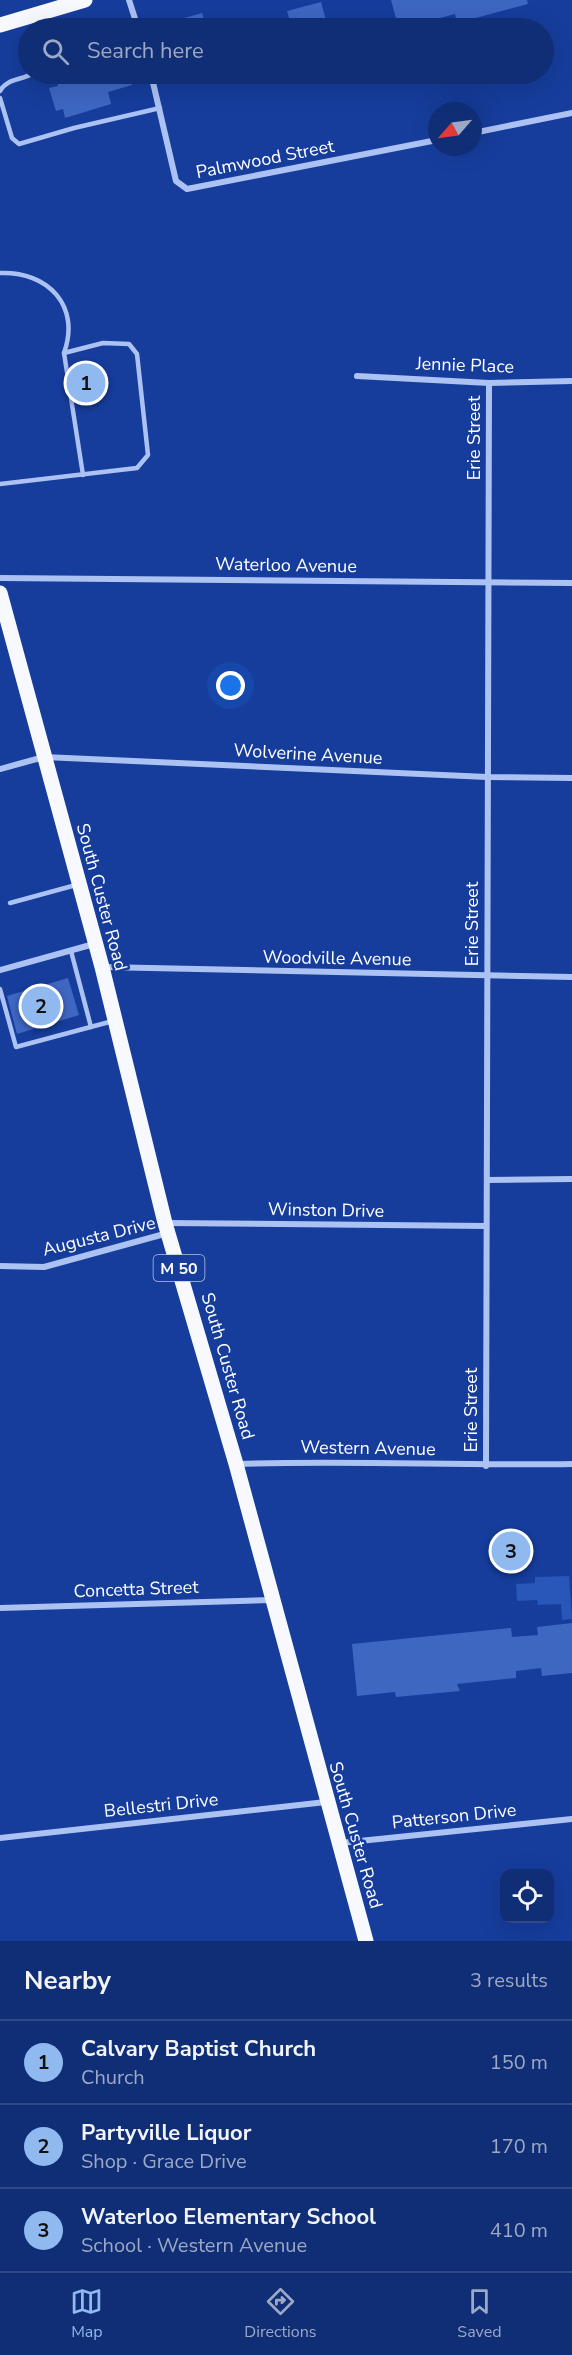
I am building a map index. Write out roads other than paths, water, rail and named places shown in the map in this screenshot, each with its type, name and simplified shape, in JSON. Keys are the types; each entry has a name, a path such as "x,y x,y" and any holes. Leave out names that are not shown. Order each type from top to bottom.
{"main road":[{"path":"44,18 79,1"},
{"path":"0,25 18,24"},
{"name":"South Custer Road","path":"0,593 102,967 167,1228 236,1464 326,1802 366,1941"}],"street":[{"path":"129,0 135,18"},
{"name":"Palmwood Street","path":"154,84 176,181 187,189 428,142"},
{"path":"482,131 572,113"},
{"name":"Jennie Place","path":"357,376 489,383 572,381"},
{"name":"Erie Street","path":"486,1466 489,383"},
{"name":"Waterloo Avenue","path":"0,578 572,583"},
{"name":"Wolverine Avenue","path":"0,769 44,757 487,777 572,778"},
{"path":"0,970 95,944"},
{"name":"Woodville Avenue","path":"102,967 572,977"},
{"path":"487,1180 572,1179"},
{"name":"Winston Drive","path":"167,1228 486,1226"},
{"name":"Augusta Drive","path":"0,1266 44,1267 167,1228"},
{"name":"Western Avenue","path":"236,1464 309,1461 486,1466 572,1464"},
{"name":"Concetta Street","path":"0,1608 273,1600"},
{"name":"Bellestri Drive","path":"0,1838 326,1802"},
{"name":"Patterson Drive","path":"339,1843 572,1819"}],"lane":[{"path":"0,91 3,86 18,79"},
{"path":"0,98 12,138 19,144 74,128 160,108"},
{"path":"0,273 15,272 41,280 56,293 67,311 69,339 64,353 83,475"},
{"path":"0,484 137,468 148,455 143,389 137,354 129,344 103,343 64,353"},
{"path":"10,903 79,884"},
{"path":"71,951 91,1027"},
{"path":"0,989 16,1047 115,1021"}],"place":[{"name":"Calvary Baptist Church","path":"86,383"},
{"name":"Partyville Liquor","path":"41,1006"},
{"name":"Waterloo Elementary School","path":"511,1551"}]}
